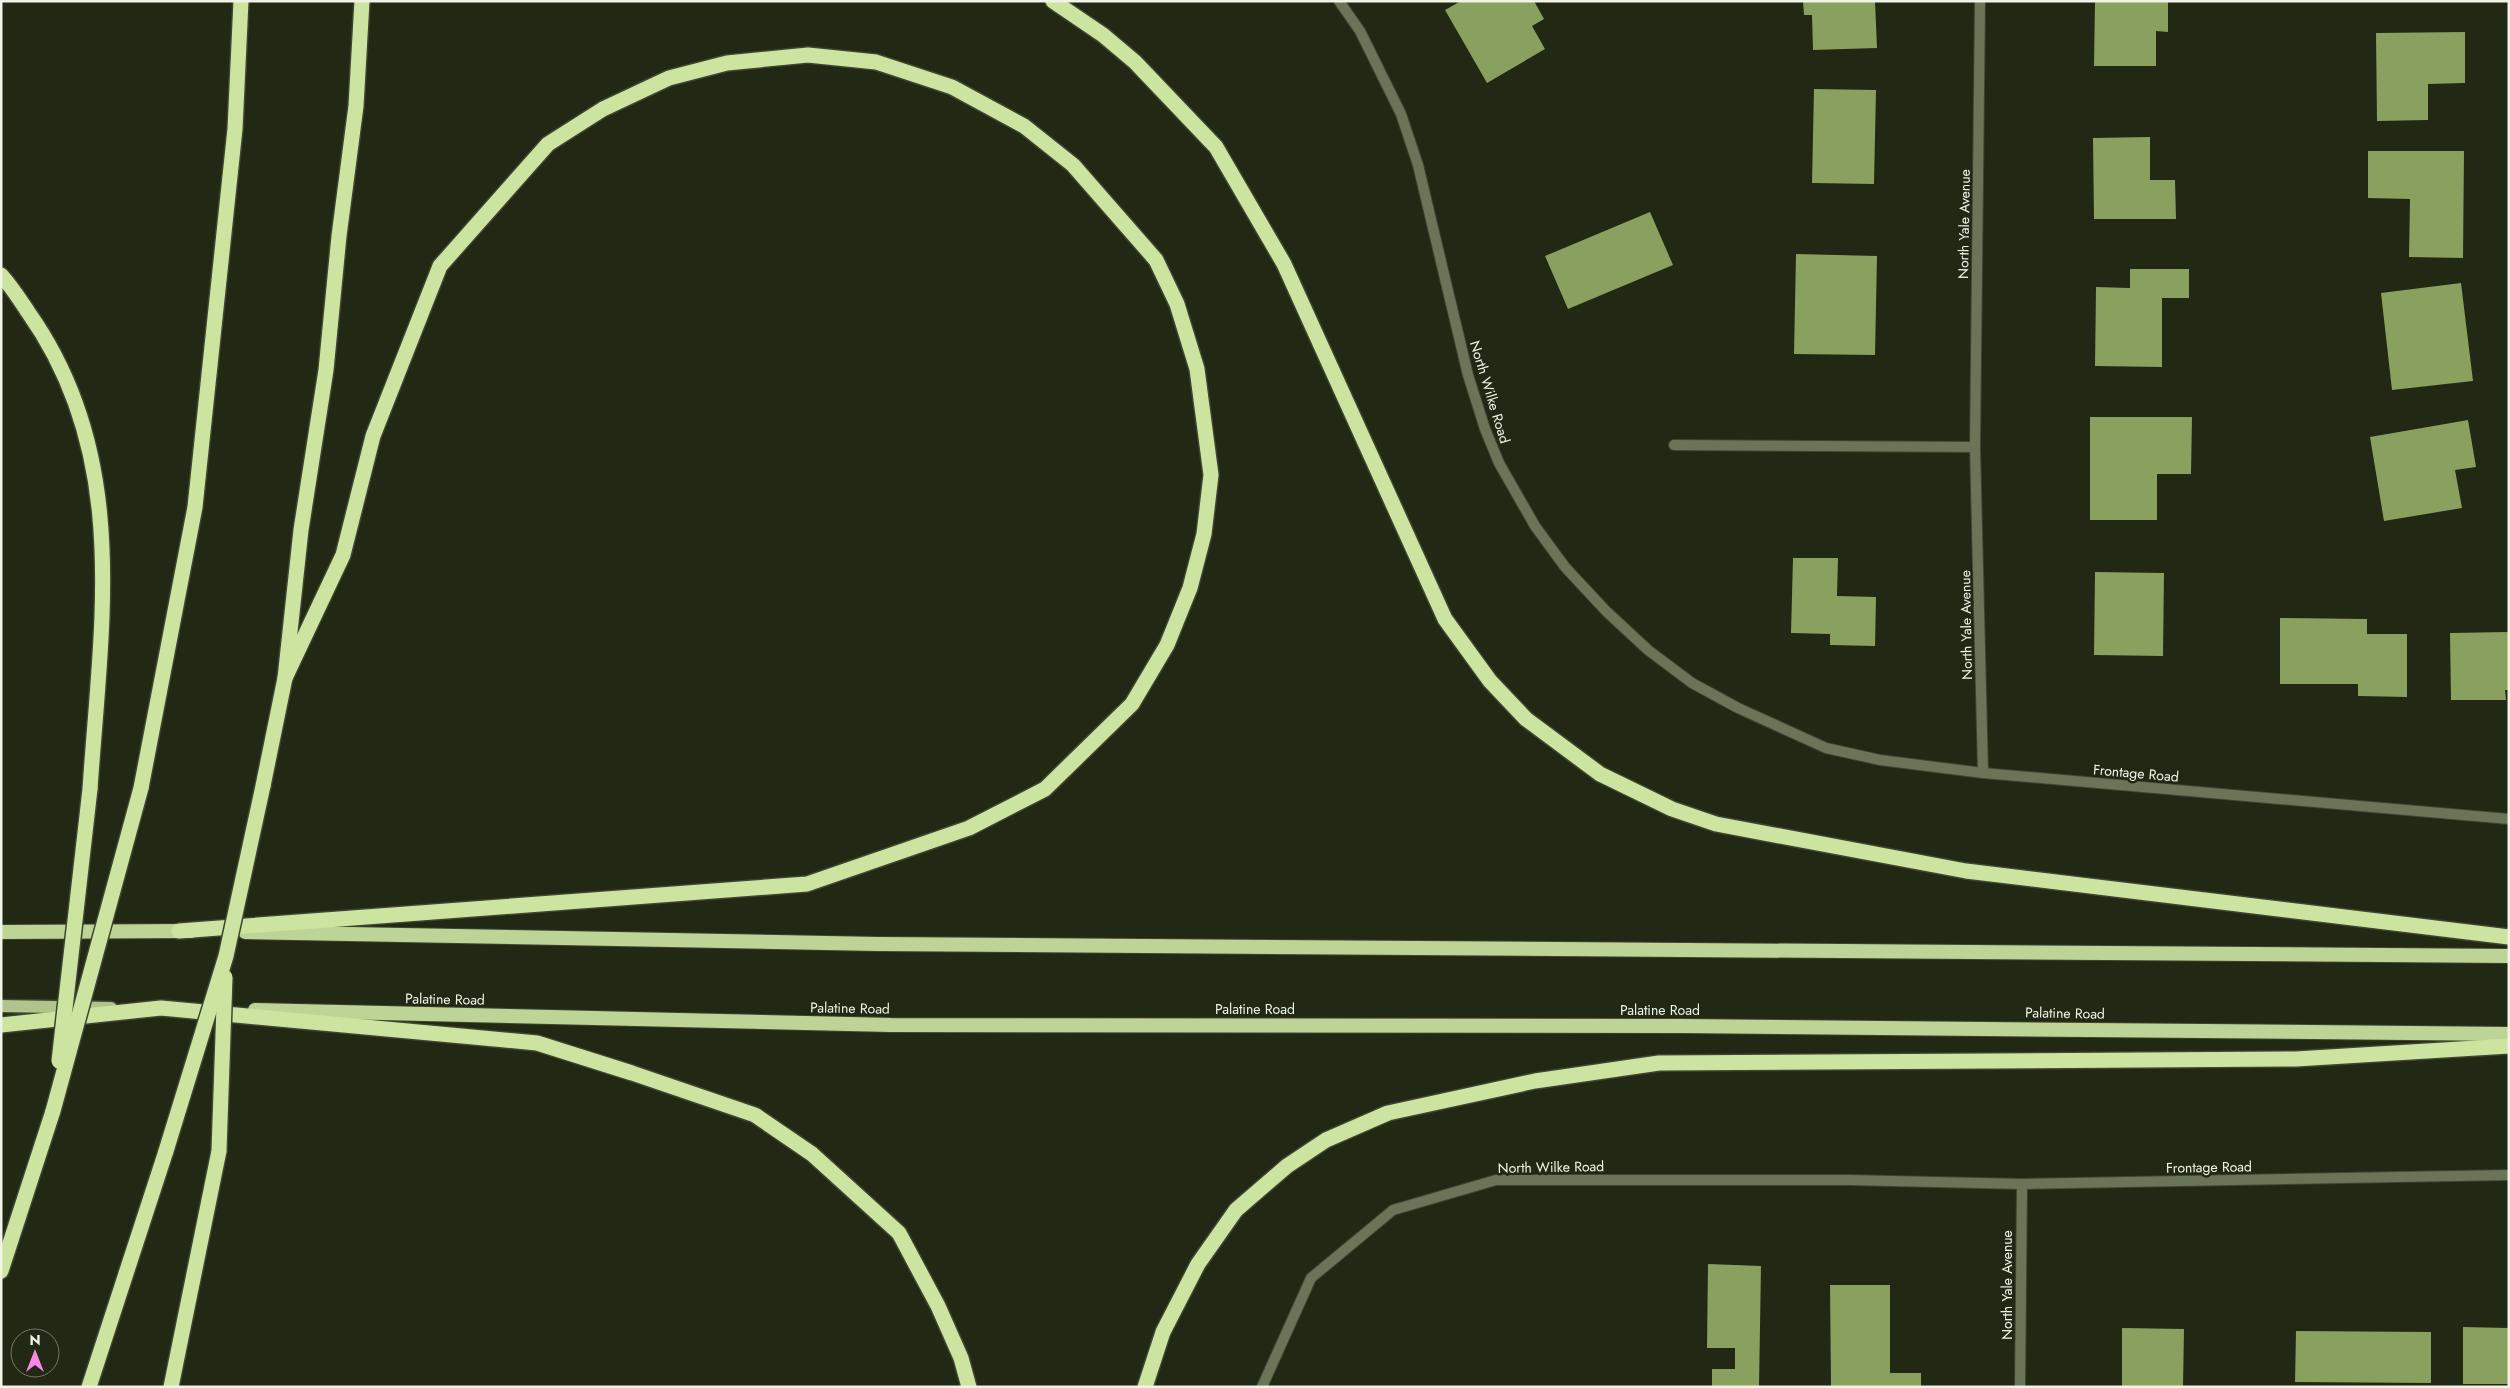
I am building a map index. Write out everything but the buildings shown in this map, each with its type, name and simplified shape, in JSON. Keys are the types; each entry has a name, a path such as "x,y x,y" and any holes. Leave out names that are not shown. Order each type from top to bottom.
{"highway":[{"path":"1,1270 54,1111 141,788 195,507 235,129 241,1"},
{"path":"89,1387 166,1151 226,956 285,678 301,530 326,370 339,236 356,106 362,1"},
{"path":"1053,1 1103,35 1135,62 1216,147 1284,264 1445,619 1490,681 1526,719 1600,774 1672,809 1716,824 1966,871 2509,937"},
{"path":"179,931 808,884 968,828 1045,789 1132,704 1167,645 1190,588 1204,534 1211,475 1197,369 1177,304 1156,260 1073,165 1024,126 952,87 876,62 808,55 727,63 668,78 603,109 548,144 440,266 373,436 343,555 285,678"},
{"path":"1,275 41,330 64,370 82,419 96,475 103,590 90,789 54,1111"},
{"path":"1,932 179,931 878,944 2509,956"},
{"path":"171,1387 219,1151 226,956"},
{"path":"1,1024 161,1008 536,1043 755,1115 812,1154 853,1188 899,1233 938,1306 961,1358 969,1387"},
{"name":"Palatine Road","path":"161,1008 891,1025 1682,1026 2509,1034"},
{"path":"1145,1387 1163,1332 1198,1264 1236,1210 1287,1166 1326,1140 1388,1113 1535,1081 1659,1063 2296,1060 2509,1046"}],"main road":[{"name":"Palatine Road","path":"1,1006 161,1008"}],"street":[{"name":"North Wilke Road","path":"1339,1 1360,31 1402,114 1418,165 1468,375 1499,462 1535,526 1564,567 1606,612 1648,650 1692,683 1768,722"},
{"name":"North Yale Avenue","path":"1980,1 1975,447 1983,773"},
{"path":"1674,445 1975,447"},
{"name":"Frontage Road","path":"1768,722 1826,748 1880,760 1983,773 2509,819"},
{"name":"Frontage Road","path":"1850,1180 2022,1184 2509,1175"},
{"name":"North Wilke Road","path":"1262,1387 1311,1278 1393,1210 1496,1180 1850,1180"},
{"name":"North Yale Avenue","path":"2020,1387 2022,1184"}]}
